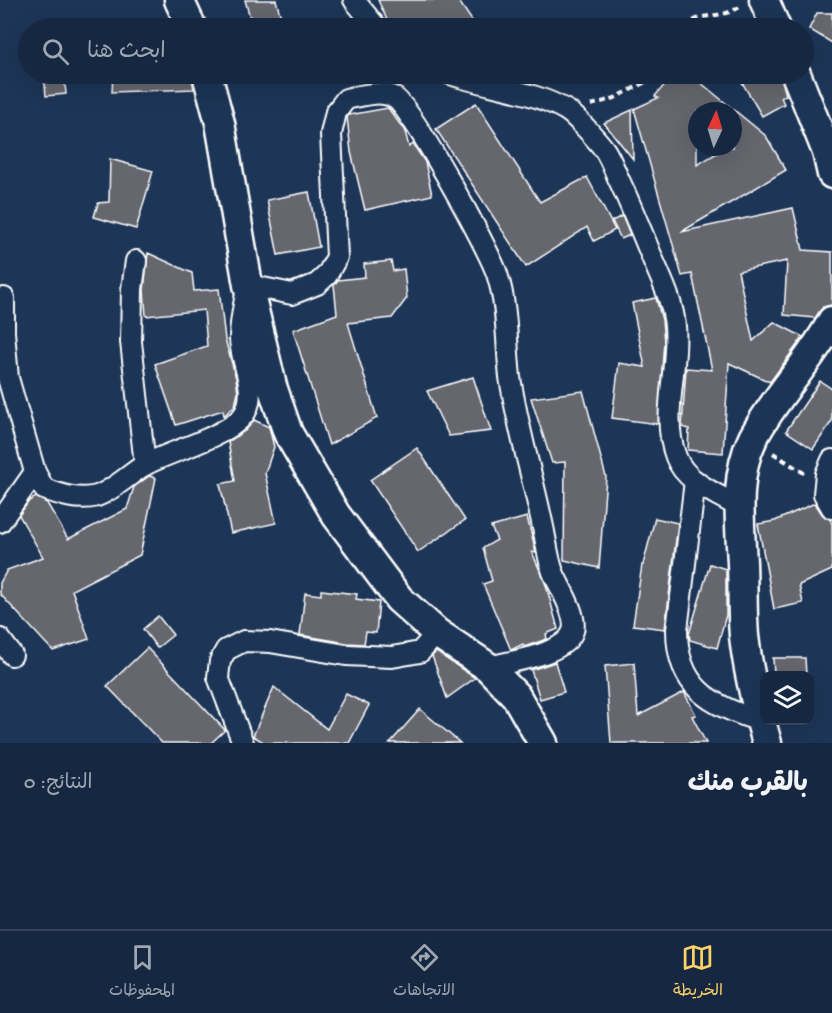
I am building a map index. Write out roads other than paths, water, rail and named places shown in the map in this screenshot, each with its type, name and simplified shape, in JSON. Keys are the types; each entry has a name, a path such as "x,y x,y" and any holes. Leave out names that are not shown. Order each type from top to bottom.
{"main road":[{"path":"180,0 188,18"},
{"path":"756,2 768,18"},
{"path":"210,84 220,123 248,285 272,386 288,433 343,525 399,599 437,633 489,667 516,696 543,743"},
{"path":"800,84 827,152 832,174"},
{"path":"764,732 753,695 744,635 739,507 742,476 752,439 780,395 823,338 832,321"}],"street":[{"path":"354,0 369,18"},
{"path":"482,84 516,91 568,111 605,150 627,196 670,302 675,326 670,434 676,459 695,481 739,507"},
{"path":"4,298 8,378 35,472 44,489 66,497 99,496 145,465 231,427 246,412 251,395 240,342 240,323 248,285 292,294 317,284 327,275 337,257 331,134 336,112 346,99 377,94 393,97 413,121 451,184 497,274 506,325 510,378 553,571 569,605 574,630 568,640 555,650 489,667"},
{"path":"136,261 132,289 131,342 145,465"},
{"path":"828,501 826,474 832,460"},
{"path":"0,522 35,472"},
{"path":"695,481 677,630 677,649 681,663 692,684 714,701 764,732"},
{"path":"243,743 218,677 220,662 226,650 244,641 270,642 346,656 392,657 420,652 437,633"}]}
